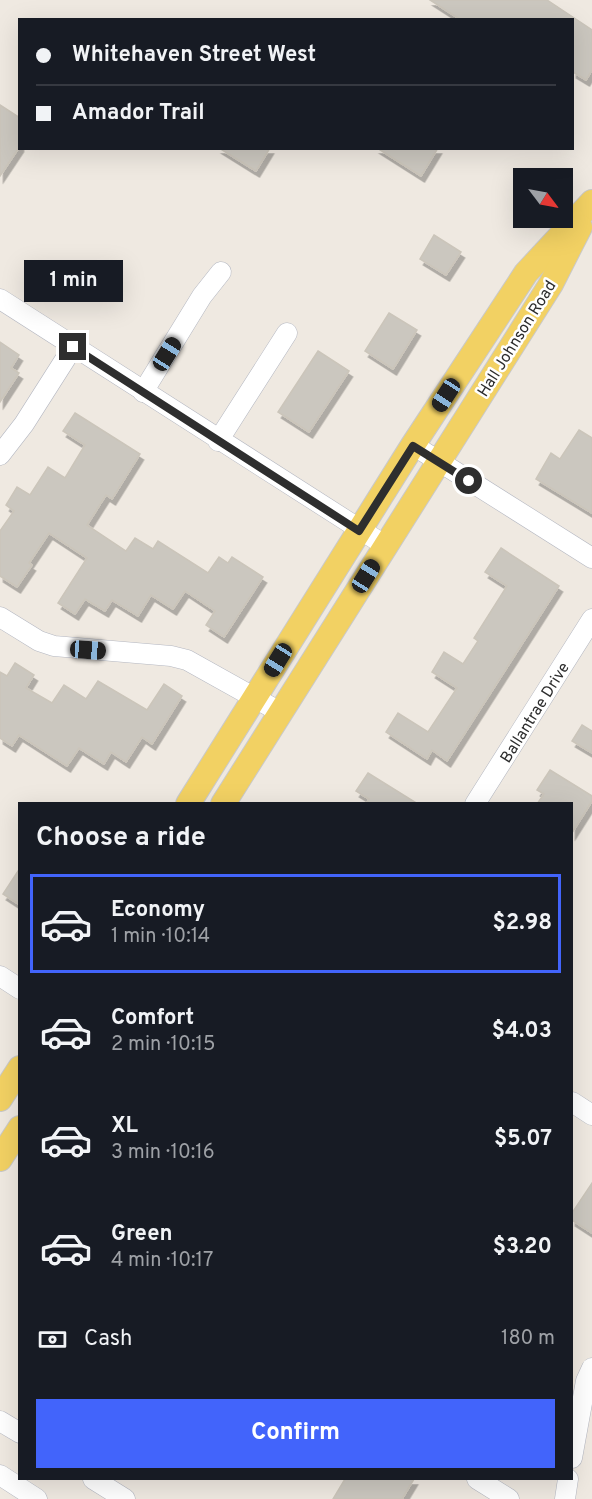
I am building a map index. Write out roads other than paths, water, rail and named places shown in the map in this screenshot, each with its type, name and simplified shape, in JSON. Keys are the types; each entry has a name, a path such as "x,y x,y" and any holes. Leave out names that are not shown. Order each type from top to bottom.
{"main road":[{"name":"Hall Johnson Road","path":"189,802 413,446 526,273 592,202"},
{"name":"Hall Johnson Road","path":"223,802 551,284 592,202"},
{"path":"0,1099 18,1071"},
{"path":"0,1159 18,1131"}],"street":[{"path":"143,392 202,296 221,272"},
{"path":"0,299 218,441 386,546"},
{"path":"218,441 286,333"},
{"path":"0,455 24,424 73,347"},
{"path":"413,446 592,558"},
{"path":"0,617 39,641 54,646 171,656 187,660 280,712"},
{"name":"Ballantrae Drive","path":"476,802 592,619"},
{"path":"0,976 18,988"},
{"path":"573,1103 592,1115"},
{"path":"573,1452 584,1392 592,1368"},
{"path":"0,1421 18,1432"},
{"path":"0,1475 37,1499"},
{"path":"95,1480 125,1499"},
{"path":"479,1480 509,1499"},
{"path":"566,1499 568,1480"}]}
